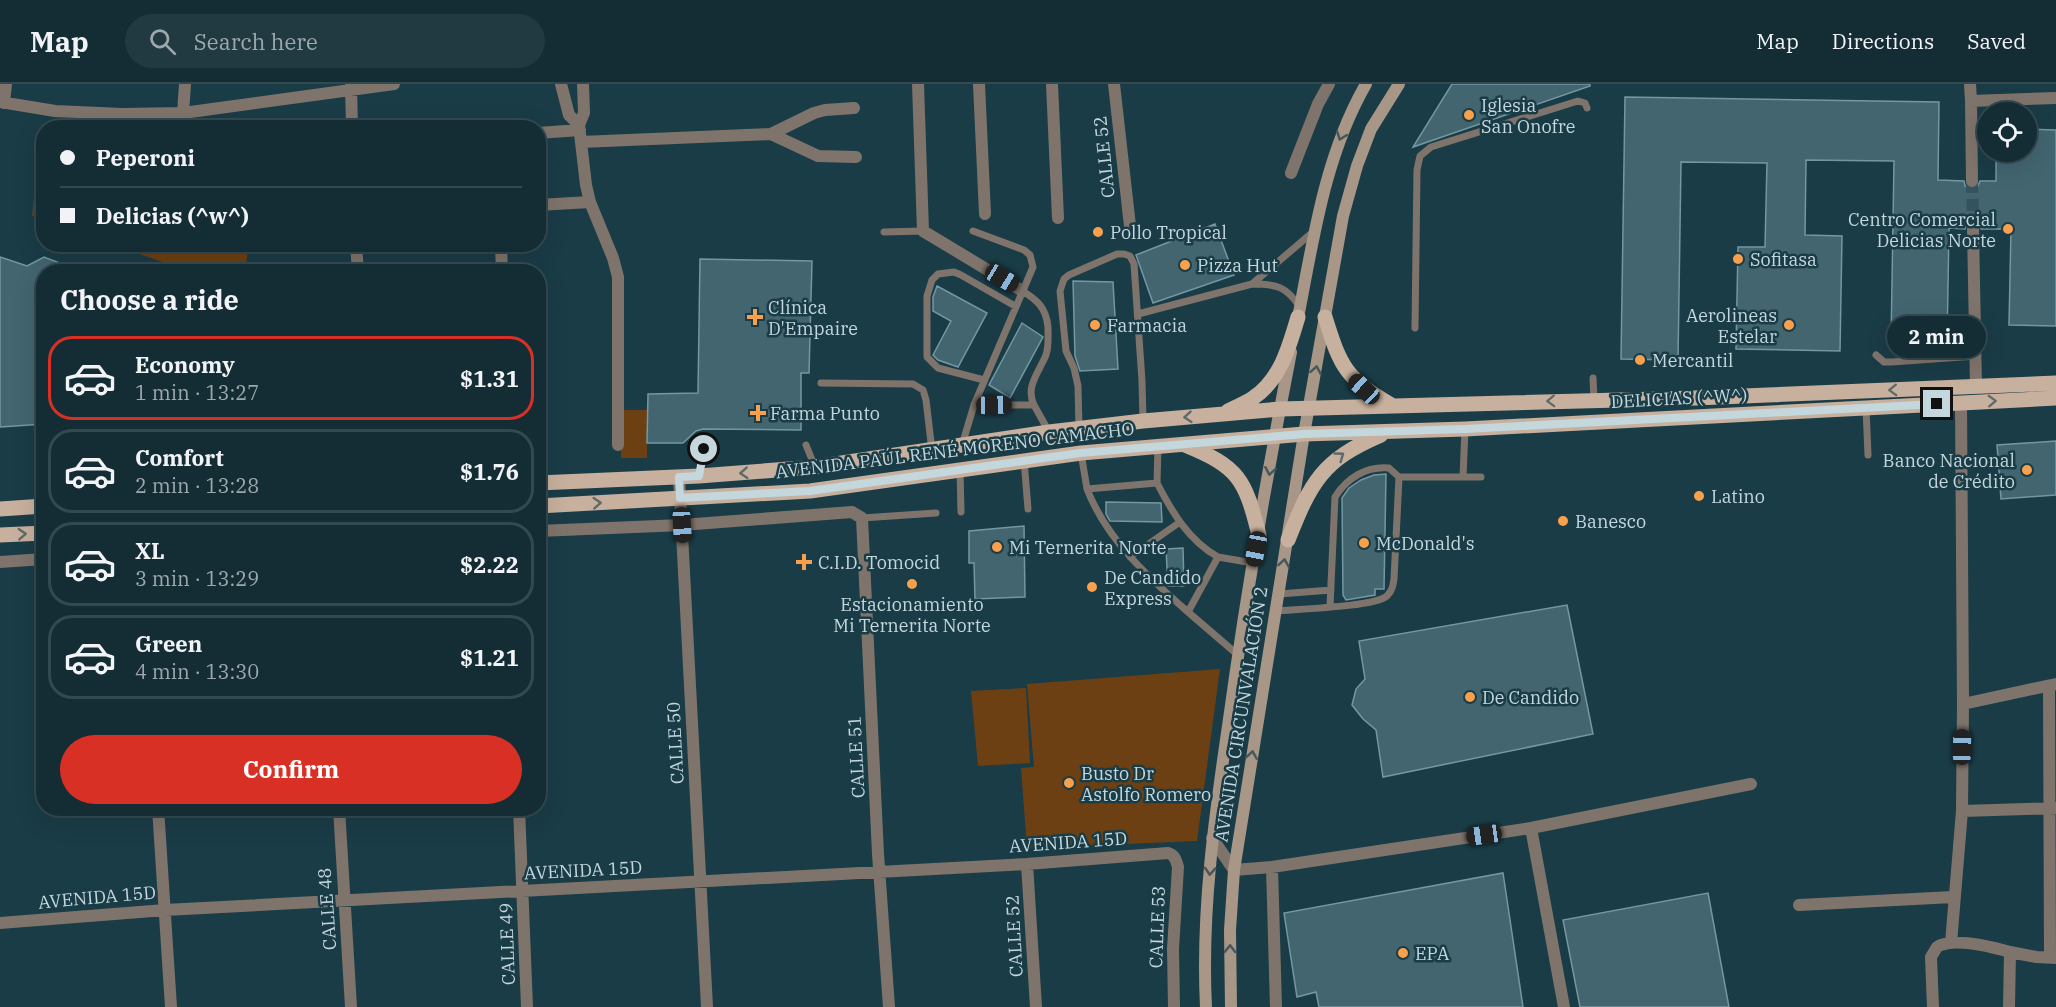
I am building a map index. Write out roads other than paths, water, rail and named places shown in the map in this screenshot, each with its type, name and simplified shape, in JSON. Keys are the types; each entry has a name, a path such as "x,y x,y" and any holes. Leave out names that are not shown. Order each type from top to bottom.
{"main road":[{"name":"AVENIDA CIRCUNVALACIÓN 2","path":"1206,1007 1205,932 1212,838 1253,563 1314,232 1336,150 1354,104 1366,84"},
{"name":"AVENIDA CIRCUNVALACIÓN 2","path":"1230,1007 1230,940 1234,870 1304,434 1343,216 1357,165 1371,129 1399,84"},
{"path":"1222,414 1253,398 1266,387 1288,353 1299,312"},
{"path":"1325,317 1337,354 1349,375 1364,389 1393,406"},
{"name":"DELICIAS (^W^)","path":"1309,408 1695,398 2056,383"},
{"name":"DELICIAS (^W^)","path":"1304,434 1465,429 2056,398"},
{"name":"AVENIDA PAÚL RENÉ MORENO CAMACHO","path":"546,483 699,476 814,467 962,447 1049,432 1143,421 1309,408"},
{"path":"1288,540 1304,500 1323,470 1353,447 1388,432"},
{"name":"AVENIDA PAÚL RENÉ MORENO CAMACHO","path":"546,506 810,491 1080,453 1304,434"},
{"path":"1182,444 1211,455 1240,479 1250,499 1259,535"},
{"path":"0,508 36,506"},
{"path":"0,535 36,533"}],"street":[{"path":"6,84 2,103 55,111 122,114 183,113 351,87 394,84"},
{"path":"183,113 185,84"},
{"path":"561,84 569,115 580,132"},
{"path":"583,84 584,113 580,132 584,171 591,202 618,277 618,445"},
{"path":"918,84 923,231 1021,290"},
{"path":"980,84 985,214"},
{"path":"1052,84 1058,218"},
{"name":"CALLE 52","path":"1114,84 1130,226"},
{"path":"1291,173 1318,104 1329,84"},
{"path":"1970,84 1972,181"},
{"path":"351,87 352,120"},
{"path":"1971,101 2056,98"},
{"path":"771,134 814,113 854,108"},
{"path":"546,133 771,134 819,156 856,157"},
{"path":"546,205 591,202"},
{"path":"1973,229 1976,386"},
{"path":"1951,943 1953,897 1962,811 1961,402"},
{"name":"CALLE 50","path":"679,477 707,1007"},
{"path":"546,531 857,515"},
{"name":"CALLE 51","path":"857,515 889,1007"},
{"path":"0,562 36,560"},
{"path":"1933,1007 1931,957 1937,947 1951,943 1983,946 2053,958 2053,685 1963,704"},
{"path":"1212,838 1234,870 1272,867 1531,828 1751,784"},
{"path":"1962,811 2053,808"},
{"path":"159,816 171,1007"},
{"name":"CALLE 48","path":"339,816 351,1007"},
{"name":"CALLE 49","path":"519,816 527,1007"},
{"path":"1531,828 1564,1007"},
{"name":"AVENIDA 15D","path":"0,923 165,910 1027,864 1168,853"},
{"name":"CALLE 53","path":"1168,853 1173,854 1178,867 1173,949 1174,1007"},
{"name":"CALLE 52","path":"1027,864 1036,1007"},
{"path":"1272,867 1276,1007"},
{"path":"1799,905 1953,897"},
{"path":"2009,1007 2010,952"}],"lane":[{"path":"1415,328 1417,170 1420,156 1431,147 1578,101 1586,103 1587,108"},
{"path":"885,232 923,231"},
{"path":"962,447 974,405 1021,290 1033,267 1030,255 1024,250 973,231"},
{"path":"1252,284 1314,232"},
{"path":"1078,429 1078,386 1074,368 1066,351 1060,291 1064,279 1117,254 1130,256 1134,264 1143,421"},
{"path":"984,380 938,368 927,357 929,286 938,274 954,273 1015,306"},
{"path":"1138,314 1252,284 1274,285 1284,289 1291,294 1299,312"},
{"path":"1021,290 1041,304 1047,323 1046,354 1032,385 1031,399 1049,432"},
{"path":"1876,355 1884,362 1976,356"},
{"path":"1593,378 1594,400"},
{"path":"820,383 913,384 922,390 926,400 932,451"},
{"path":"974,405 1034,405"},
{"path":"1866,408 1868,455"},
{"path":"1463,477 1465,429"},
{"path":"806,444 814,467"},
{"path":"1158,445 1157,483 1180,522 1204,549 1218,557 1253,563"},
{"path":"699,476 704,449"},
{"path":"1080,453 1087,489 1107,529 1156,584 1238,655"},
{"path":"1024,460 1028,509"},
{"path":"1330,606 1335,497 1349,481 1367,469 1389,468 1399,477 1481,477"},
{"path":"960,469 961,512"},
{"path":"1275,611 1381,599 1387,595 1393,588 1399,477"},
{"path":"1087,489 1157,483"},
{"path":"857,515 936,513"},
{"path":"1130,557 1180,522"},
{"path":"1188,612 1218,557"},
{"path":"1279,594 1331,590"}],"tunnel":[{"path":"1972,181 1973,229"}],"place":[{"name":"Iglesia San Onofre","path":"1469,115"},
{"name":"Centro Comercial Delicias Norte","path":"2008,229"},
{"name":"Pollo Tropical","path":"1098,232"},
{"name":"Sofitasa","path":"1738,259"},
{"name":"Pizza Hut","path":"1185,265"},
{"name":"Clínica D'Empaire","path":"755,317"},
{"name":"Farmacia","path":"1095,325"},
{"name":"Aerolineas Estelar","path":"1789,325"},
{"name":"Mercantil","path":"1640,360"},
{"name":"Farma Punto","path":"758,413"},
{"name":"Banco Nacional de Crédito","path":"2027,470"},
{"name":"Latino","path":"1699,496"},
{"name":"Banesco","path":"1563,521"},
{"name":"McDonald's","path":"1364,543"},
{"name":"Mi Ternerita Norte","path":"997,547"},
{"name":"C.I.D. Tomocid","path":"804,562"},
{"name":"Estacionamiento Mi Ternerita Norte","path":"912,584"},
{"name":"De Candido Express","path":"1092,587"},
{"name":"De Candido","path":"1470,697"},
{"name":"Busto Dr Astolfo Romero","path":"1069,783"},
{"name":"EPA","path":"1403,953"}]}
